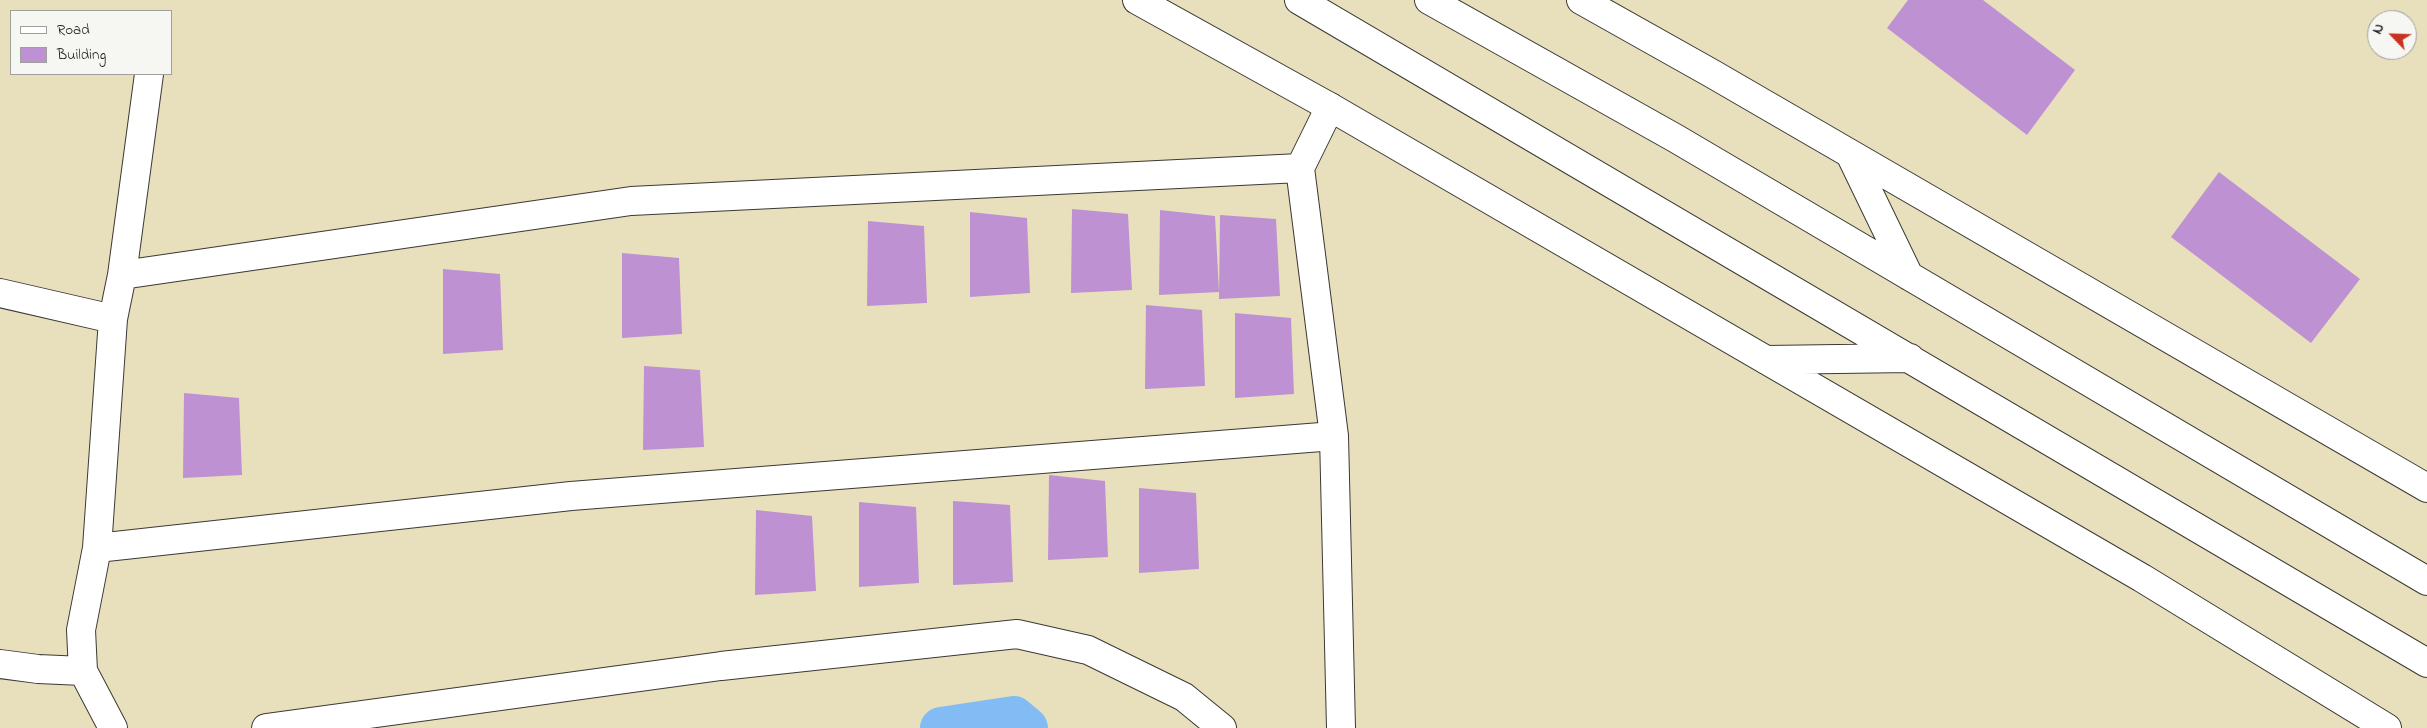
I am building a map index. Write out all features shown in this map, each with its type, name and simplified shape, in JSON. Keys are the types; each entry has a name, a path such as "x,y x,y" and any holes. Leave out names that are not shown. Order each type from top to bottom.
{"main road":[{"path":"1137,0 1330,107 2142,578 2383,727"},
{"path":"1299,0 2427,663"},
{"path":"1429,0 1675,138 2427,581"},
{"path":"1581,0 2427,488"},
{"path":"113,728 83,671 81,630 98,548 113,319 122,275 149,75"},
{"path":"1330,107 1300,168 1334,436 1341,728"},
{"path":"1850,154 1909,276"},
{"path":"122,275 631,201 1300,168"},
{"path":"0,293 113,319"},
{"path":"1765,360 1910,358"},
{"path":"98,548 571,496 1334,436"},
{"path":"266,728 721,666 1017,634 1088,650 1184,697 1222,728"},
{"path":"0,664 38,669 83,671"}],"building":[{"path":"1908,0 1983,0 2075,70 2027,135 1887,28"},
{"path":"2219,172 2360,279 2311,343 2171,237"},
{"path":"1072,209 1128,214 1132,290 1071,293"},
{"path":"1160,210 1215,216 1219,292 1159,295"},
{"path":"970,212 1027,218 1030,293 970,297"},
{"path":"1220,215 1276,219 1280,296 1219,299"},
{"path":"868,221 924,226 927,303 867,306"},
{"path":"622,253 679,258 682,334 622,338"},
{"path":"443,269 500,274 503,350 443,354"},
{"path":"1146,305 1202,310 1205,386 1145,389"},
{"path":"1235,313 1291,318 1294,394 1235,398"},
{"path":"644,366 700,370 704,447 643,450"},
{"path":"184,393 239,398 242,475 183,478"},
{"path":"1049,475 1105,481 1108,557 1048,560"},
{"path":"1139,488 1196,493 1199,569 1139,573"},
{"path":"953,501 1010,505 1013,582 953,585"},
{"path":"859,502 916,507 919,583 859,587"},
{"path":"756,510 812,516 816,591 755,595"}],"waterway":[{"path":"941,728 1014,717 1027,728"}]}
